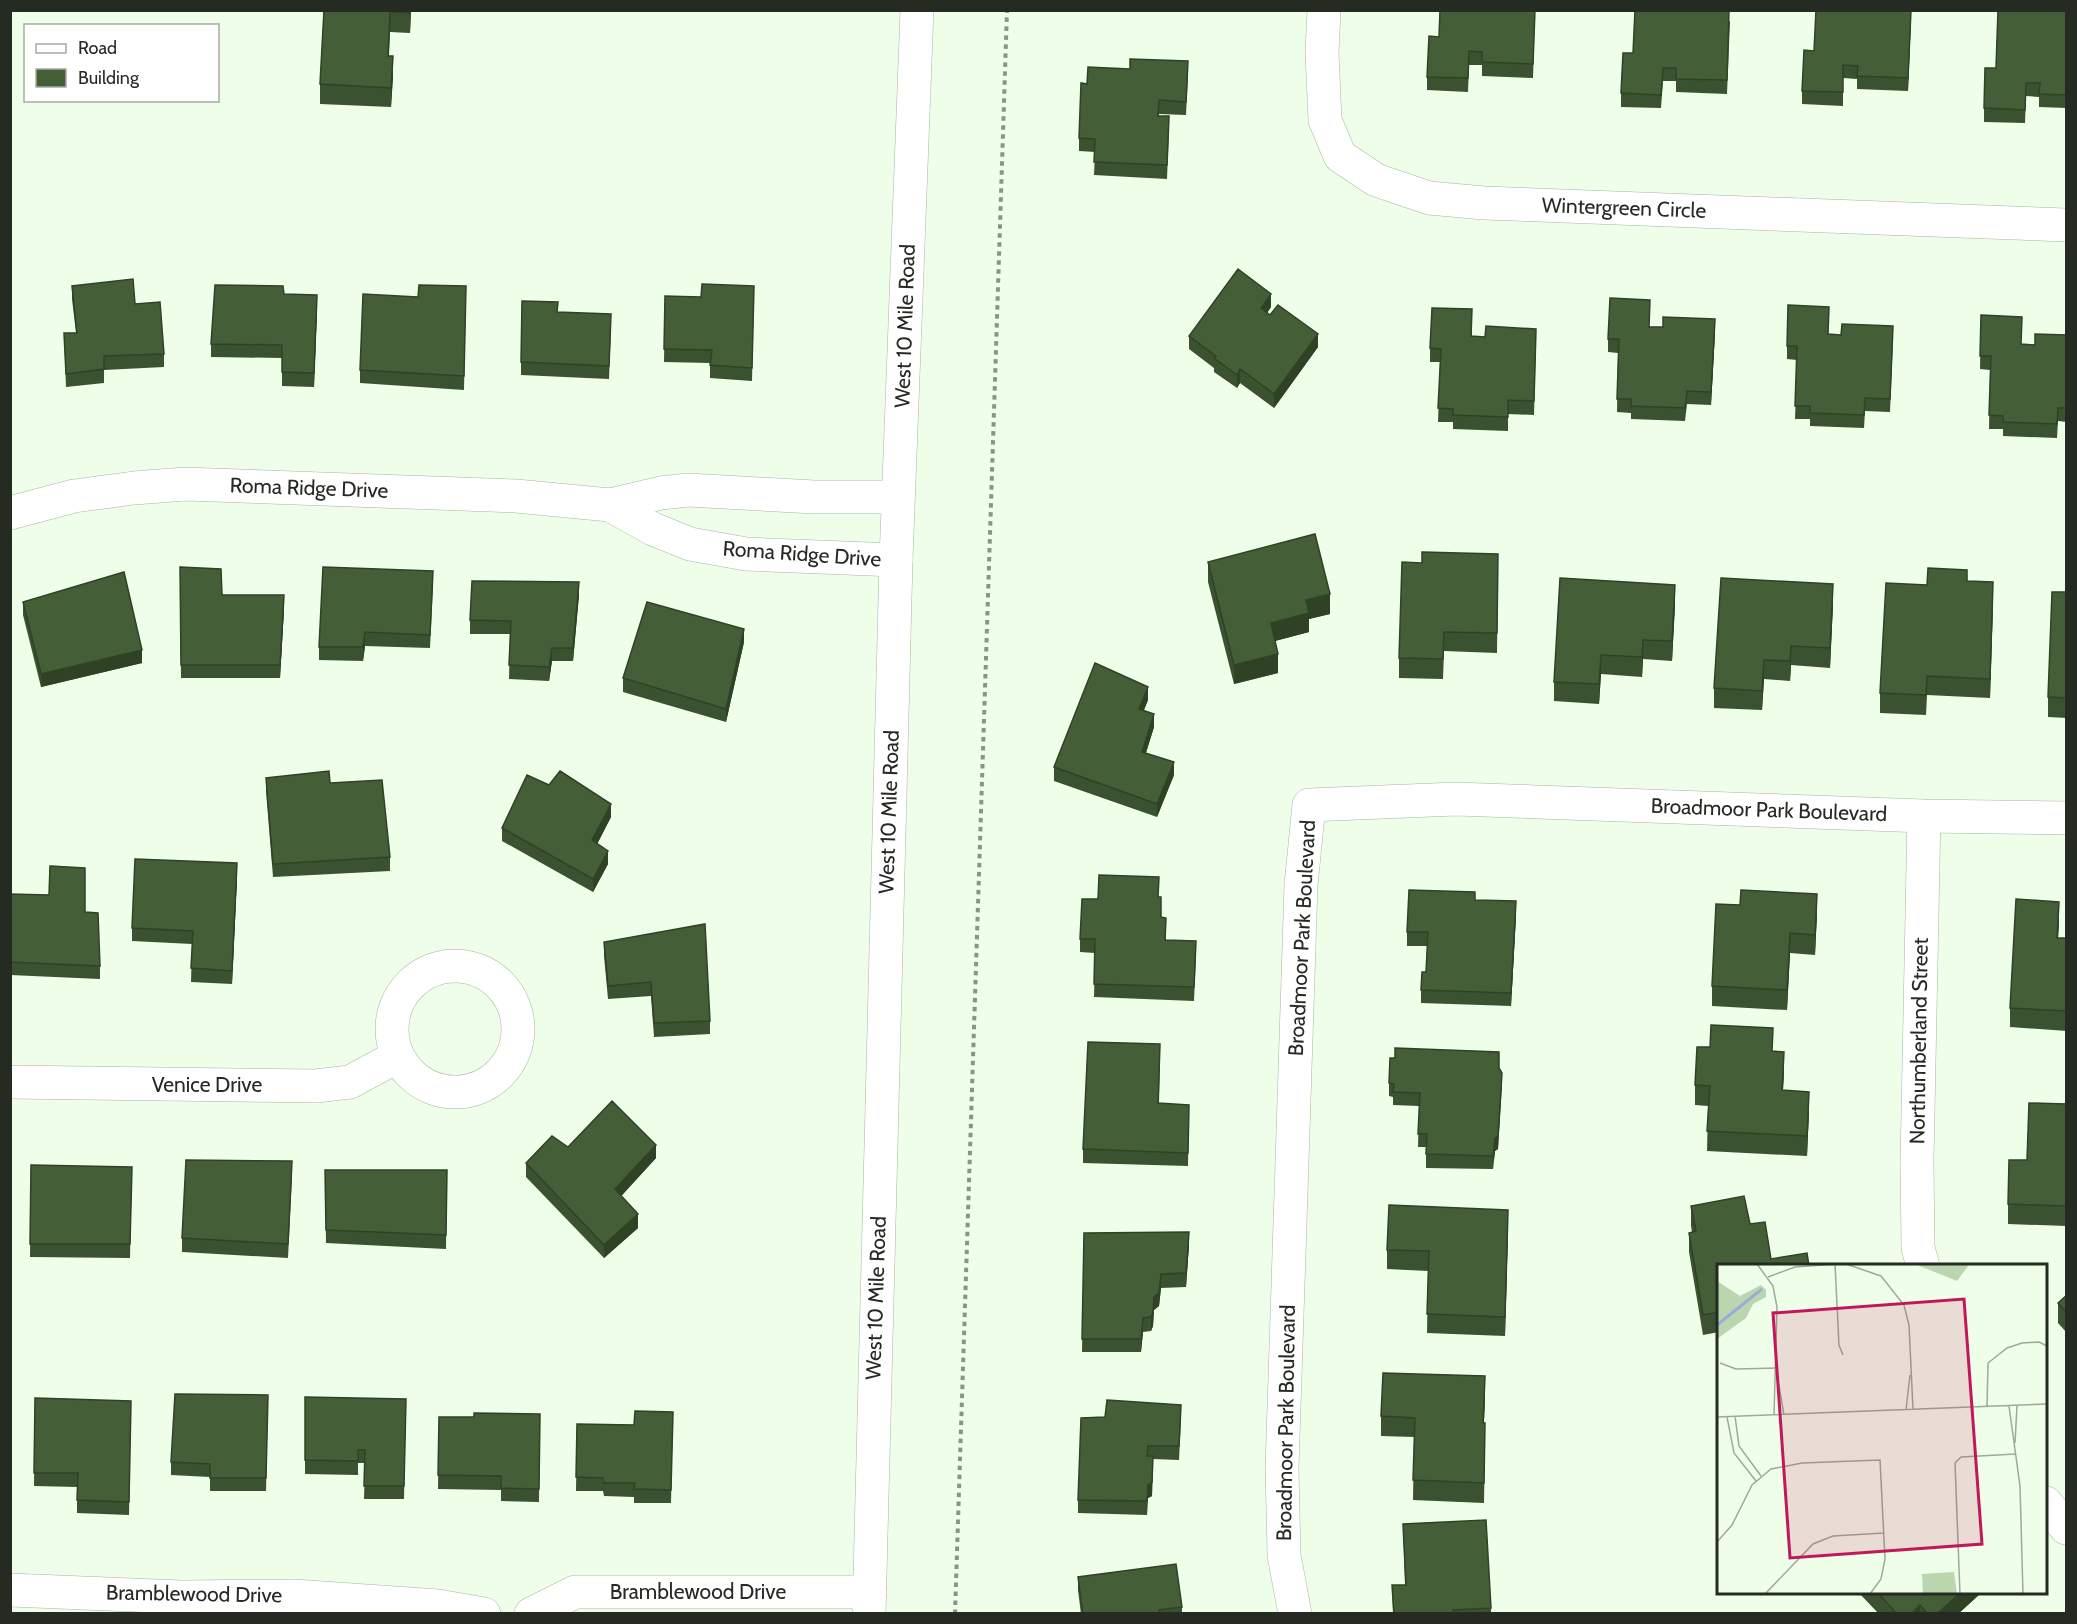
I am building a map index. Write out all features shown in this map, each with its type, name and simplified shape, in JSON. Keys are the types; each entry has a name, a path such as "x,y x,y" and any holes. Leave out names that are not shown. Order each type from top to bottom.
{"street":[{"name":"West 10 Mile Road","path":"869,1603 896,560 917,10"},
{"name":"Wintergreen Circle","path":"1324,10 1322,52 1325,120 1340,156 1376,180 1429,198 1496,203 2067,225"},
{"name":"Roma Ridge Drive","path":"10,513 74,496 185,484 516,496 610,505 661,493 688,490 814,497 898,497"},
{"name":"Roma Ridge Drive","path":"610,505 653,529 690,544 746,554 896,560"},
{"name":"Broadmoor Park Boulevard","path":"1295,1614 1284,1556 1282,1469 1301,885 1309,805 1456,799 1924,816"},
{"path":"1924,816 2067,818"},
{"name":"Northumberland Street","path":"1922,1264 1918,1248 1917,1161 1924,816"},
{"name":"Venice Drive","path":"10,1082 316,1086 350,1082 398,1056"},
{"path":"2047,1504 2067,1528"},
{"name":"Bramblewood Drive","path":"10,1590 181,1596 294,1596 438,1606 472,1612"},
{"name":"Bramblewood Drive","path":"531,1614 575,1592 869,1603"}],"path":[{"path":"955,1614 1007,10"}],"building":[{"path":"324,10 410,10 410,13 390,12 388,56 393,56 391,88 320,84"},
{"path":"1440,10 1535,10 1533,64 1482,62 1482,52 1469,51 1468,78 1427,77 1429,36 1439,37"},
{"path":"1635,10 1729,10 1727,80 1676,79 1676,68 1663,68 1661,95 1621,93 1623,53 1633,53"},
{"path":"1816,10 1911,10 1908,78 1857,76 1858,66 1843,65 1843,92 1802,91 1804,50 1814,51"},
{"path":"1998,10 2067,10 2067,95 2039,94 2040,83 2026,83 2025,110 1984,108 1985,68 1996,68"},
{"path":"1130,59 1188,61 1186,102 1159,100 1158,116 1169,116 1167,165 1094,162 1095,139 1079,138 1081,83 1087,84 1088,67 1130,69"},
{"path":"1238,269 1271,294 1261,308 1270,315 1278,305 1318,334 1274,394 1240,369 1237,375 1189,336"},
{"path":"133,279 135,304 160,302 164,354 104,356 104,369 66,374 64,333 77,333 72,286"},
{"path":"702,284 754,286 752,368 710,365 712,350 664,349 665,296 701,297"},
{"path":"215,285 283,286 284,294 317,295 314,373 282,372 282,345 211,344"},
{"path":"419,285 466,286 464,376 360,370 363,294 418,297"},
{"path":"1610,298 1650,300 1649,327 1663,327 1663,317 1715,319 1711,392 1687,391 1685,408 1631,406 1631,399 1617,399 1619,339 1608,339"},
{"path":"522,301 558,302 557,312 611,314 609,366 521,362"},
{"path":"1788,305 1829,307 1828,334 1841,335 1842,324 1893,326 1890,399 1865,398 1864,415 1810,413 1810,406 1795,406 1797,346 1787,346"},
{"path":"1432,308 1472,309 1471,336 1485,337 1486,326 1536,329 1534,401 1508,400 1508,417 1453,415 1453,409 1438,408 1441,349 1430,348"},
{"path":"1981,315 2022,317 2021,344 2035,345 2035,334 2067,335 2067,408 2058,408 2057,424 2003,422 2003,416 1989,415 1991,356 1980,356"},
{"path":"1315,534 1330,594 1306,600 1309,613 1271,623 1278,654 1234,665 1208,562"},
{"path":"1422,552 1498,554 1497,633 1444,632 1443,659 1399,658 1402,562 1422,563"},
{"path":"180,567 221,569 222,595 284,595 280,665 181,665"},
{"path":"323,567 433,571 430,635 365,632 363,647 319,647"},
{"path":"1928,568 1967,570 1967,581 1993,582 1990,679 1927,676 1926,695 1880,693 1886,583 1927,585"},
{"path":"124,572 142,650 41,674 23,602"},
{"path":"1560,578 1675,585 1672,641 1643,640 1642,657 1601,655 1599,684 1554,682"},
{"path":"1721,578 1833,584 1830,648 1791,646 1790,661 1764,660 1762,691 1714,688"},
{"path":"472,581 579,582 573,648 552,648 549,667 509,665 511,621 470,620"},
{"path":"2052,592 2067,592 2067,698 2048,697"},
{"path":"647,602 744,629 726,709 623,678"},
{"path":"1095,663 1148,687 1139,709 1154,714 1142,752 1174,762 1157,804 1054,767"},
{"path":"329,771 330,783 382,780 390,857 273,864 266,778"},
{"path":"560,771 611,804 592,840 608,851 593,879 502,828 527,775 549,785"},
{"path":"135,859 237,863 232,971 191,968 193,931 132,928"},
{"path":"50,866 85,868 85,912 98,913 100,966 10,962 10,894 49,895"},
{"path":"1099,875 1159,877 1158,897 1161,897 1161,917 1166,918 1165,940 1196,941 1194,987 1094,984 1095,939 1080,939 1082,899 1098,899"},
{"path":"1409,890 1475,892 1475,900 1516,901 1511,993 1421,990 1422,972 1426,972 1428,932 1407,932"},
{"path":"1741,890 1817,894 1815,935 1790,933 1787,990 1712,986 1716,904 1740,905"},
{"path":"2016,899 2059,902 2057,938 2067,938 2067,1011 2010,1008"},
{"path":"705,924 710,1021 654,1023 651,982 608,986 604,942"},
{"path":"1711,1025 1773,1028 1772,1051 1784,1052 1782,1090 1809,1092 1807,1136 1707,1131 1710,1086 1695,1085 1697,1047 1710,1047"},
{"path":"1088,1042 1160,1044 1158,1103 1189,1105 1188,1153 1083,1149"},
{"path":"1395,1048 1499,1052 1499,1068 1502,1073 1498,1136 1495,1138 1493,1156 1426,1154 1427,1134 1418,1134 1420,1093 1393,1092 1394,1084 1389,1083 1390,1058 1395,1058"},
{"path":"612,1101 656,1145 615,1189 638,1214 604,1245 526,1163 552,1136 568,1147"},
{"path":"2029,1103 2067,1104 2067,1206 2008,1204 2009,1160 2027,1160"},
{"path":"186,1160 292,1161 288,1244 182,1238"},
{"path":"31,1165 132,1167 130,1244 30,1244"},
{"path":"325,1170 447,1170 446,1235 326,1230"},
{"path":"1744,1196 1750,1224 1765,1222 1771,1259 1807,1253 1809,1264 1717,1264 1717,1312 1703,1315 1689,1233 1696,1231 1691,1206"},
{"path":"1389,1205 1508,1210 1505,1317 1427,1314 1429,1251 1387,1250"},
{"path":"1189,1232 1186,1273 1161,1274 1159,1293 1154,1297 1151,1317 1143,1318 1141,1339 1082,1339 1084,1233"},
{"path":"2067,1295 2067,1313 2058,1303"},
{"path":"1383,1373 1485,1376 1484,1483 1413,1480 1415,1418 1381,1416"},
{"path":"175,1394 268,1395 266,1478 210,1478 210,1464 171,1462"},
{"path":"305,1397 406,1399 404,1486 364,1486 365,1450 358,1450 358,1461 305,1460"},
{"path":"35,1398 131,1401 129,1502 77,1500 78,1473 34,1473"},
{"path":"1107,1400 1181,1405 1179,1446 1148,1446 1147,1456 1153,1456 1152,1482 1148,1485 1147,1501 1078,1500 1081,1418 1105,1417"},
{"path":"635,1411 673,1412 671,1490 634,1489 635,1483 604,1483 603,1478 576,1477 577,1424 634,1425"},
{"path":"474,1413 540,1414 539,1489 501,1488 501,1476 438,1475 439,1417 474,1417"},
{"path":"1486,1520 1491,1608 1453,1610 1453,1614 1394,1614 1392,1585 1406,1585 1403,1524"},
{"path":"1176,1564 1182,1607 1159,1610 1160,1614 1083,1614 1078,1577"},
{"path":"1879,1594 1959,1594 1937,1614 1928,1614 1920,1605 1911,1614 1897,1614"}]}
